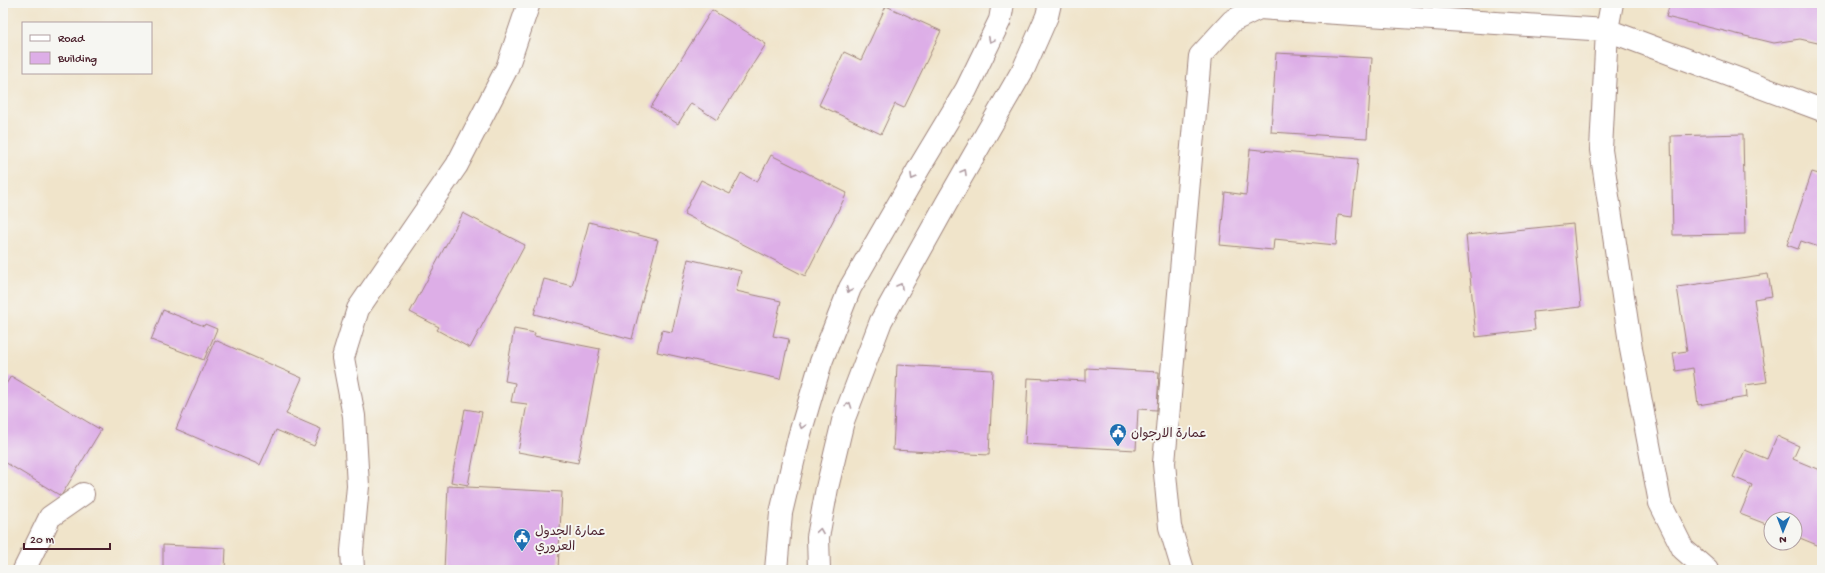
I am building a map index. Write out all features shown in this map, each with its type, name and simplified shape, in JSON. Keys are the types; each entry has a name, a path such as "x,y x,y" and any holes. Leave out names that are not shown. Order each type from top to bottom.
{"street":[{"path":"353,570 352,551 358,486 354,416 343,358 358,309 457,165 507,68 529,3"},
{"path":"776,570 781,513 798,437 822,362 850,288 966,90 1000,20 1003,3"},
{"path":"819,570 818,537 827,488 843,421 881,321 1024,68 1047,16 1050,3"},
{"path":"1612,3 1607,30 1601,150 1632,349 1660,503 1683,549 1707,570"},
{"path":"1183,570 1170,527 1164,463 1200,56 1231,12 1259,8 1607,30 1822,110"},
{"path":"24,570 50,517 83,494"}],"building":[{"path":"1670,3 1822,3 1822,44 1800,39 1774,43 1666,17"},
{"path":"886,6 941,31 904,108 895,104 881,134 819,105 844,52 861,60"},
{"path":"712,10 766,44 717,120 691,103 678,124 651,107"},
{"path":"1276,53 1372,58 1367,138 1271,132"},
{"path":"1743,134 1745,234 1673,235 1671,136"},
{"path":"1250,149 1358,159 1352,217 1338,215 1336,245 1274,239 1273,250 1220,245 1225,192 1246,195"},
{"path":"771,155 847,193 805,276 684,214 701,180 730,194 741,173 757,182"},
{"path":"1812,172 1822,175 1822,248 1801,241 1798,249 1787,245"},
{"path":"463,213 525,245 470,348 437,330 439,327 410,312"},
{"path":"589,222 658,240 632,339 534,314 544,279 572,286"},
{"path":"1573,224 1581,307 1533,312 1535,330 1476,337 1466,235"},
{"path":"688,259 741,271 736,291 781,301 773,336 789,339 780,379 657,352 662,330 672,332"},
{"path":"1768,274 1772,296 1754,299 1767,382 1746,385 1747,397 1698,405 1693,368 1676,371 1673,353 1687,351 1677,287"},
{"path":"163,310 204,326 205,324 217,329 204,360 151,340"},
{"path":"514,329 535,333 534,336 600,349 578,463 518,452 527,404 511,402 515,383 505,381"},
{"path":"215,340 302,378 286,414 321,429 314,446 276,430 260,465 176,429"},
{"path":"897,365 993,370 989,455 893,450"},
{"path":"1086,368 1159,372 1157,410 1138,409 1136,450 1025,444 1028,378 1086,381"},
{"path":"11,376 101,430 61,496 3,461 3,389"},
{"path":"465,409 482,412 468,485 451,482"},
{"path":"1777,436 1799,446 1793,459 1822,471 1822,547 1803,539 1803,511 1763,511 1763,523 1740,514 1752,485 1733,477 1745,450 1767,459"},
{"path":"448,486 562,492 558,570 444,570"},
{"path":"163,545 226,548 225,570 163,570"}],"place":[{"name":"عمارة الارجوان","path":"1118,447"},
{"name":"عمارة الجدول العروري","path":"522,552"}]}
